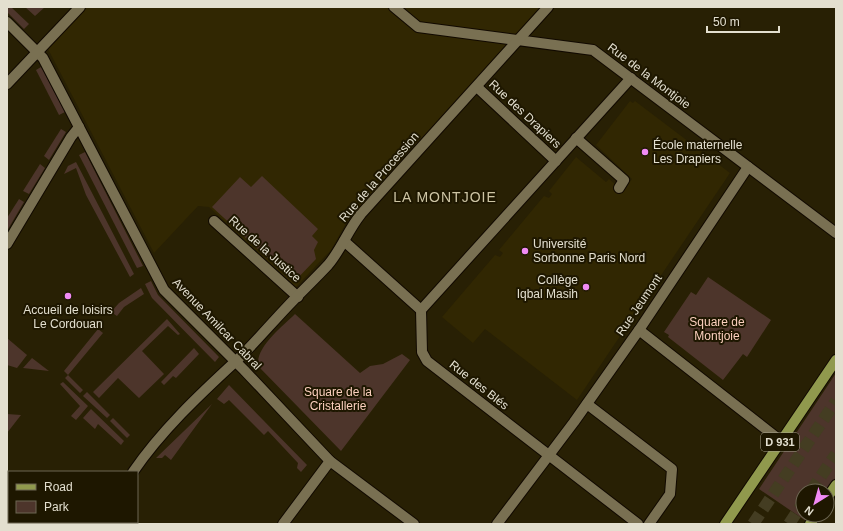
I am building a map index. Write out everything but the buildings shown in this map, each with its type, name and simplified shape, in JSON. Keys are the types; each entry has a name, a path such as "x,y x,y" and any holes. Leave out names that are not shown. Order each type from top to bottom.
{"main road":[{"name":"D 931","path":"725,524 836,360"}],"street":[{"path":"7,84 80,7"},
{"name":"Rue de la Montjoie","path":"394,7 418,27 593,50 836,233"},
{"name":"Rue de la Procession","path":"134,471 144,456 175,421 218,376 235,362 329,263 344,241 350,226 548,7"},
{"name":"Avenue Amilcar Cabral","path":"7,22 43,58 164,290 316,444 330,461 414,524"},
{"path":"344,241 421,310 631,78"},
{"name":"Rue des Drapiers","path":"477,87 558,158"},
{"path":"7,244 71,137 79,127"},
{"path":"576,138 624,180 619,188"},
{"name":"Rue Jeumont","path":"497,524 587,404 639,330 748,167"},
{"name":"Rue de la Justice","path":"214,221 298,297"},
{"name":"Rue des Blés","path":"421,310 422,352 427,361 548,456 638,524"},
{"path":"639,330 781,441"},
{"path":"587,404 672,469 670,494 649,524"},
{"path":"283,524 330,461"}],"shaded area":[{"path":"87,7 543,7 346,223 331,250 296,287 209,207 198,206 154,253 48,49"},
{"path":"630,101 633,103 635,101 730,173 577,400 485,329 473,343 442,317 495,255 500,257 503,253 499,250 544,196 549,198 552,194 549,191 576,157 606,182 609,179 623,191 632,179 596,145"}],"green space":[{"path":"8,7 11,7 29,24 24,29 7,12"},
{"path":"25,7 45,7 35,16"},
{"path":"41,67 65,112 59,115 36,70"},
{"path":"61,129 66,132 49,160 44,156"},
{"path":"85,152 143,266 137,268 79,155"},
{"path":"76,162 134,274 130,277 86,195 76,168 64,174 68,166"},
{"path":"40,164 45,168 29,194 23,191"},
{"path":"262,176 318,229 312,236 318,242 314,250 316,259 294,282 212,207 240,177 251,187"},
{"path":"19,199 24,202 7,231 7,218"},
{"name":"Square de Montjoie","path":"708,277 771,320 747,357 743,354 723,380 668,337 669,335 664,332 691,292 696,295"},
{"path":"151,281 158,295 219,357 215,362 152,298 145,284"},
{"path":"141,288 144,294 124,307 117,316 111,312 119,303"},
{"name":"Square de la Cristallerie","path":"295,314 360,373 370,366 383,364 402,354 410,360 341,451 259,367 258,360 265,345 270,338"},
{"path":"167,319 180,334 178,335 168,326 142,351 164,374 139,398 118,378 99,398 93,392"},
{"path":"98,329 103,333 68,375 64,371"},
{"path":"7,338 27,355 17,368 7,365"},
{"path":"194,348 199,354 176,378 173,376 164,385 161,382"},
{"path":"32,358 49,371 23,368"},
{"path":"836,373 836,477 832,483 795,483 795,514 759,489"},
{"path":"68,375 83,390 80,393 65,378"},
{"path":"63,382 88,406 76,420 71,416 80,406 60,384"},
{"path":"229,385 307,465 301,472 297,468 298,463 268,431 264,435 229,400 224,404 217,399"},
{"path":"87,392 110,415 107,418 83,396"},
{"path":"212,404 171,460 165,455 162,458 156,458"},
{"path":"91,409 124,441 121,445 98,424 95,429 83,418"},
{"path":"7,414 21,415 7,433"},
{"path":"113,418 130,435 127,438 110,421"}],"tunnel":[{"path":"753,524 836,401"},
{"path":"816,483 836,454"},
{"path":"789,524 795,515"}],"place":[{"name":"École maternelle Les Drapiers","path":"645,152"},
{"name":"Université Sorbonne Paris Nord","path":"525,251"},
{"name":"Collège Iqbal Masih","path":"586,287"},
{"name":"Accueil de loisirs Le Cordouan","path":"68,296"}],"district":[{"name":"LA MONTJOIE","path":"445,197"}]}
